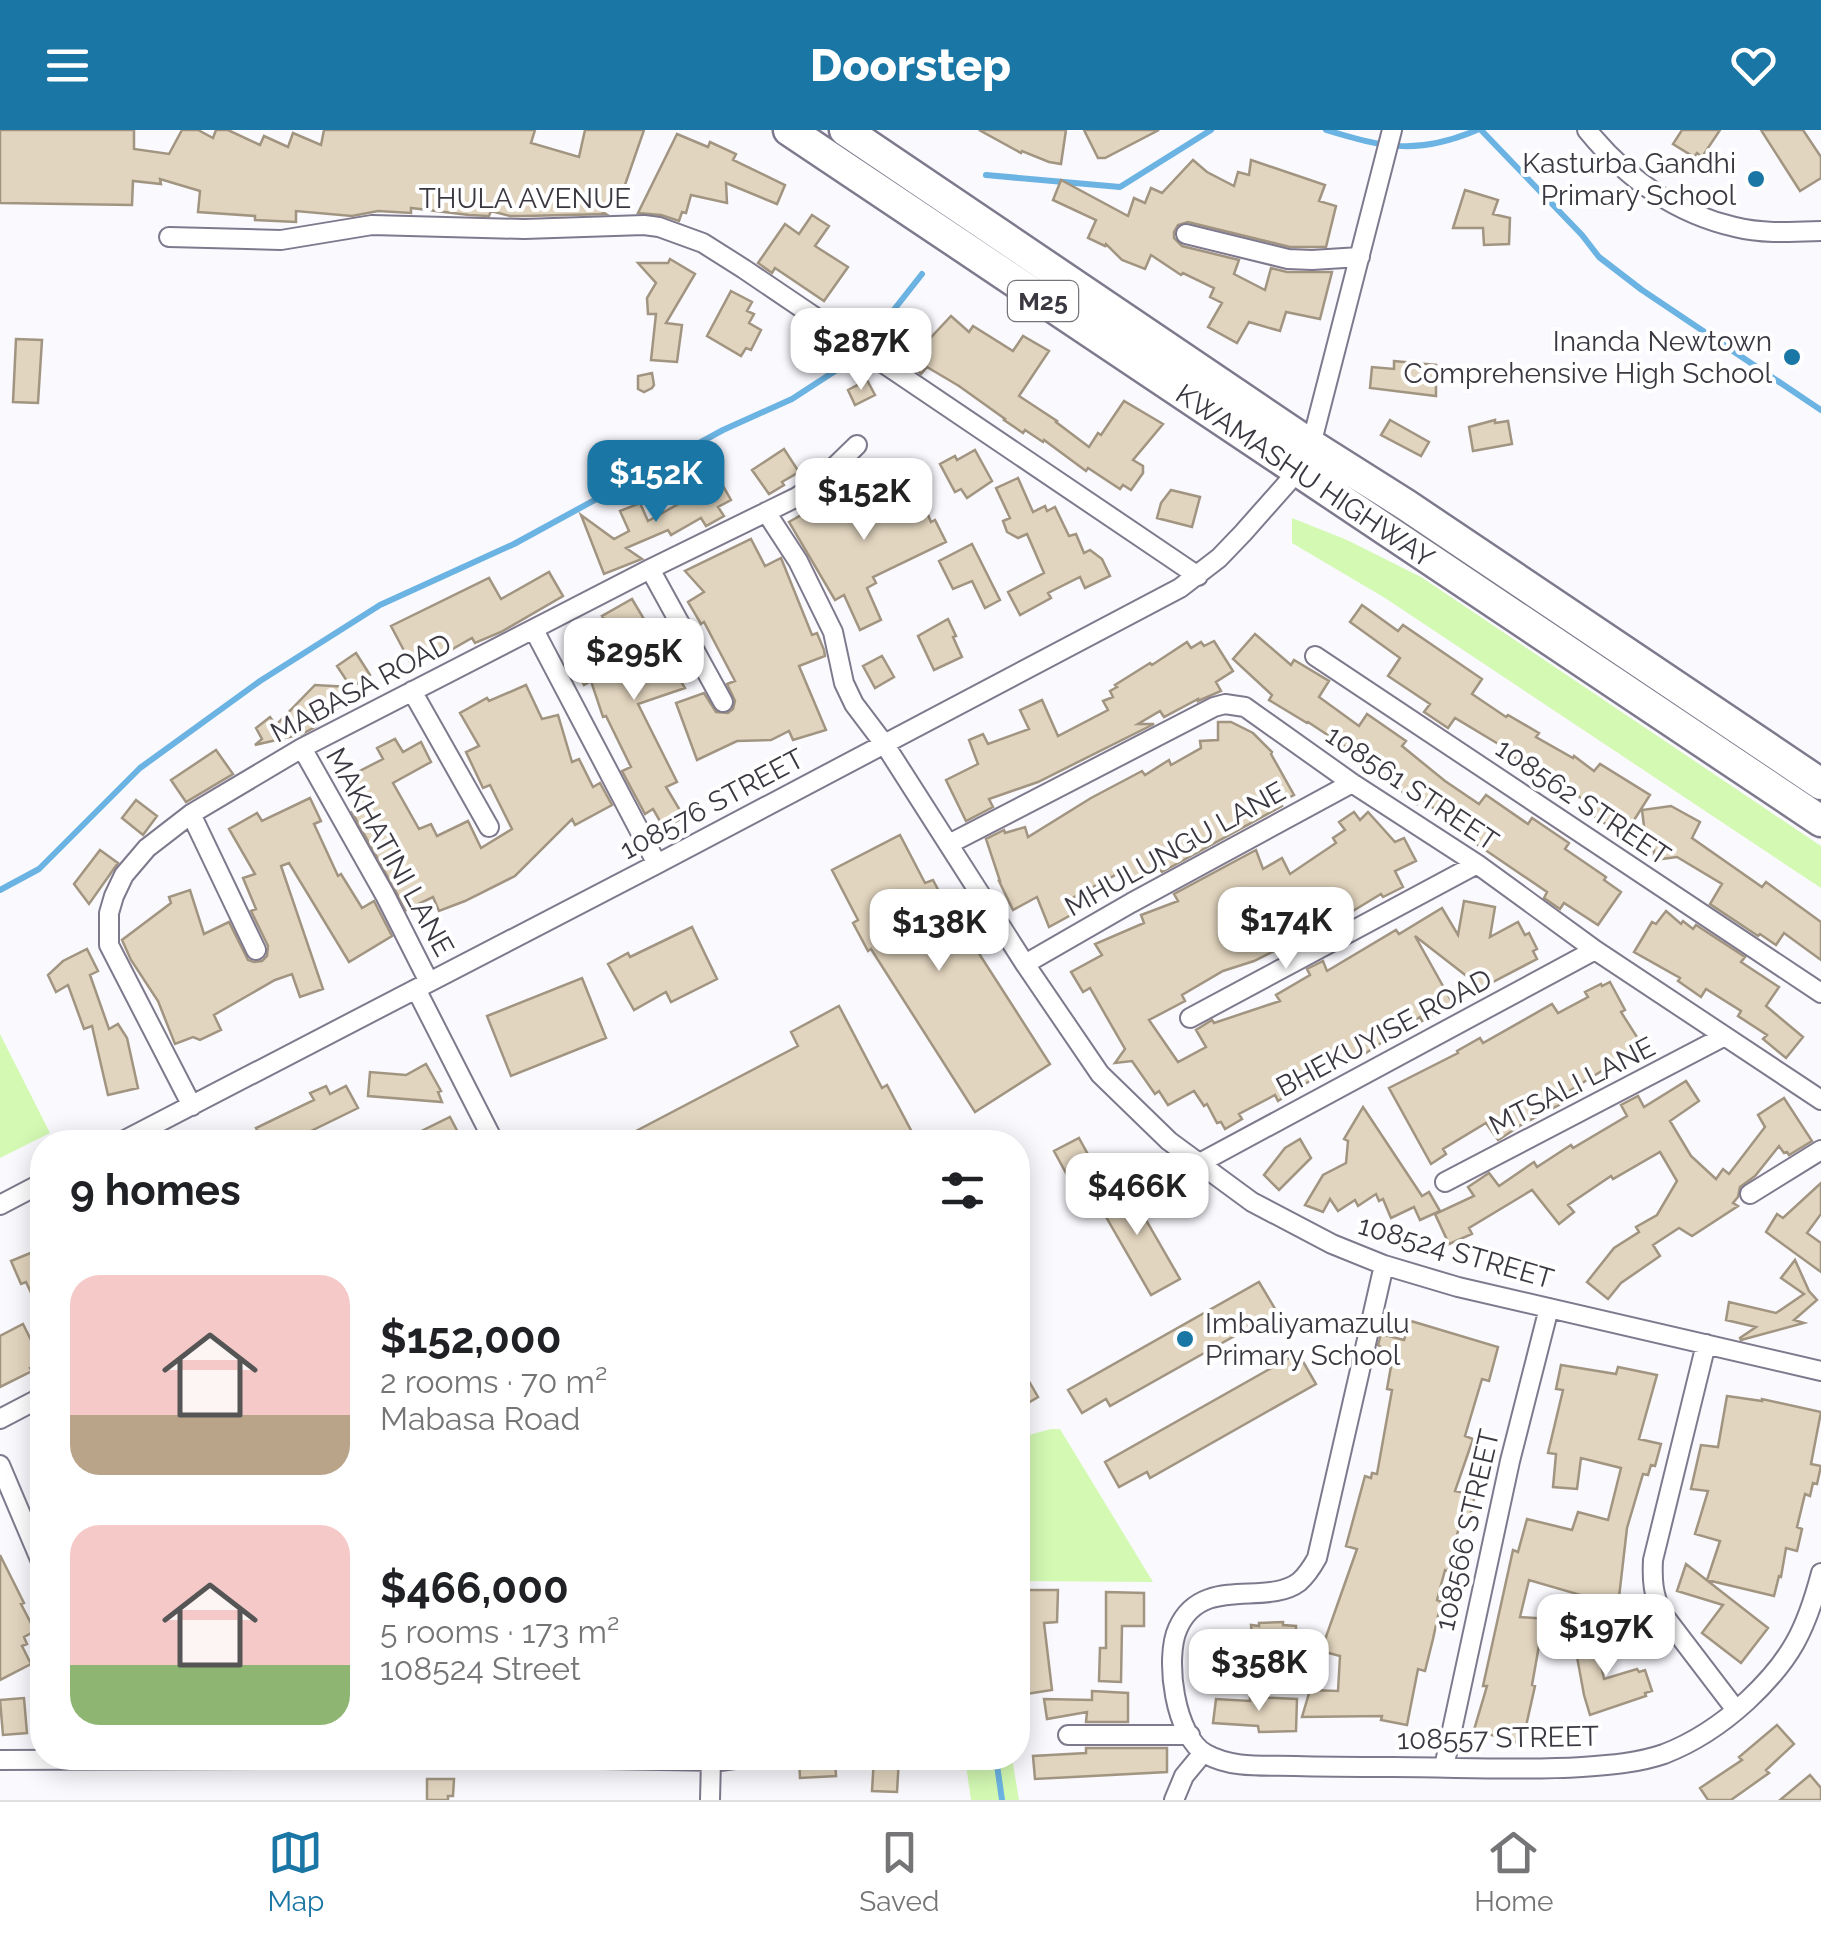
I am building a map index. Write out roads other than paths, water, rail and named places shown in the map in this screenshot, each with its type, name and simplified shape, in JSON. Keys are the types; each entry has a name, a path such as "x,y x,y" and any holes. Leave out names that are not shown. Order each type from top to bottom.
{"main road":[{"name":"KWAMASHU HIGHWAY","path":"789,130 1304,459 1821,821"},
{"name":"KWAMASHU HIGHWAY","path":"845,130 1182,356 1304,459 1406,506 1821,784"}],"street":[{"path":"1304,459 1392,130"},
{"path":"1587,130 1628,175 1656,196 1690,212 1736,228 1821,231"},
{"name":"THULA AVENUE","path":"169,237 281,240 372,225 524,229 644,224 671,231 703,243 744,268 1198,576"},
{"path":"1186,234 1288,259 1360,256"},
{"name":"MABASA ROAD","path":"192,1106 109,945 108,913 124,875 147,848 191,814 302,748 798,497 858,446"},
{"name":"108576 STREET","path":"145,1130 1138,612 1198,576 1244,534 1304,459"},
{"name":"108524 STREET","path":"766,512 798,562 833,632 844,683 854,704 885,744 1026,964 1100,1074 1198,1164 1252,1202 1332,1244 1384,1265 1548,1308 1821,1371"},
{"path":"650,570 723,702"},
{"path":"534,630 657,864"},
{"name":"108562 STREET","path":"1315,656 1821,993"},
{"path":"412,691 490,827"},
{"name":"108561 STREET","path":"949,844 1194,716 1225,704 1245,708 1723,1037 1821,1100"},
{"name":"MAKHATINI LANE","path":"302,748 385,895 489,1130"},
{"name":"MHULUNGU LANE","path":"1026,964 1131,902 1352,783"},
{"path":"191,814 256,950"},
{"path":"1190,1018 1476,864"},
{"name":"BHEKUYISE ROAD","path":"1198,1164 1596,950"},
{"name":"MTSALI LANE","path":"1445,1182 1723,1037"},
{"path":"1750,1194 1821,1150"},
{"path":"0,1204 30,1189"},
{"path":"1174,1800 1184,1776 1203,1753 1180,1716 1174,1689 1173,1651 1178,1627 1196,1606 1209,1599 1283,1590 1297,1584 1317,1558 1384,1265"},
{"name":"108566 STREET","path":"1444,1766 1510,1461 1548,1308"},
{"path":"1706,1344 1654,1560 1653,1587 1662,1613 1736,1710"},
{"path":"0,1419 30,1403"},
{"path":"0,1465 30,1536"},
{"name":"108557 STREET","path":"1203,1753 1241,1766 1535,1770 1628,1763 1663,1754 1689,1743 1768,1682 1795,1646 1821,1572"},
{"path":"1068,1735 1190,1735"},
{"path":"0,1760 30,1760"},
{"path":"710,1770 710,1800"}],"waterway":[{"path":"986,175 1120,187 1211,130"},
{"path":"1326,130 1402,146 1437,143 1477,130"},
{"path":"1481,130 1599,257 1821,410"},
{"path":"874,335 922,274"},
{"path":"0,890 39,869 140,768 260,681 380,605 514,544 723,430 792,399 849,362"},
{"path":"998,1770 1002,1800"}],"place":[{"name":"Kasturba Gandhi Primary School","path":"1756,179"},
{"name":"Inanda Newtown Comprehensive High School","path":"1792,357"},
{"name":"Imbaliyamazulu Primary School","path":"1185,1339"}]}
